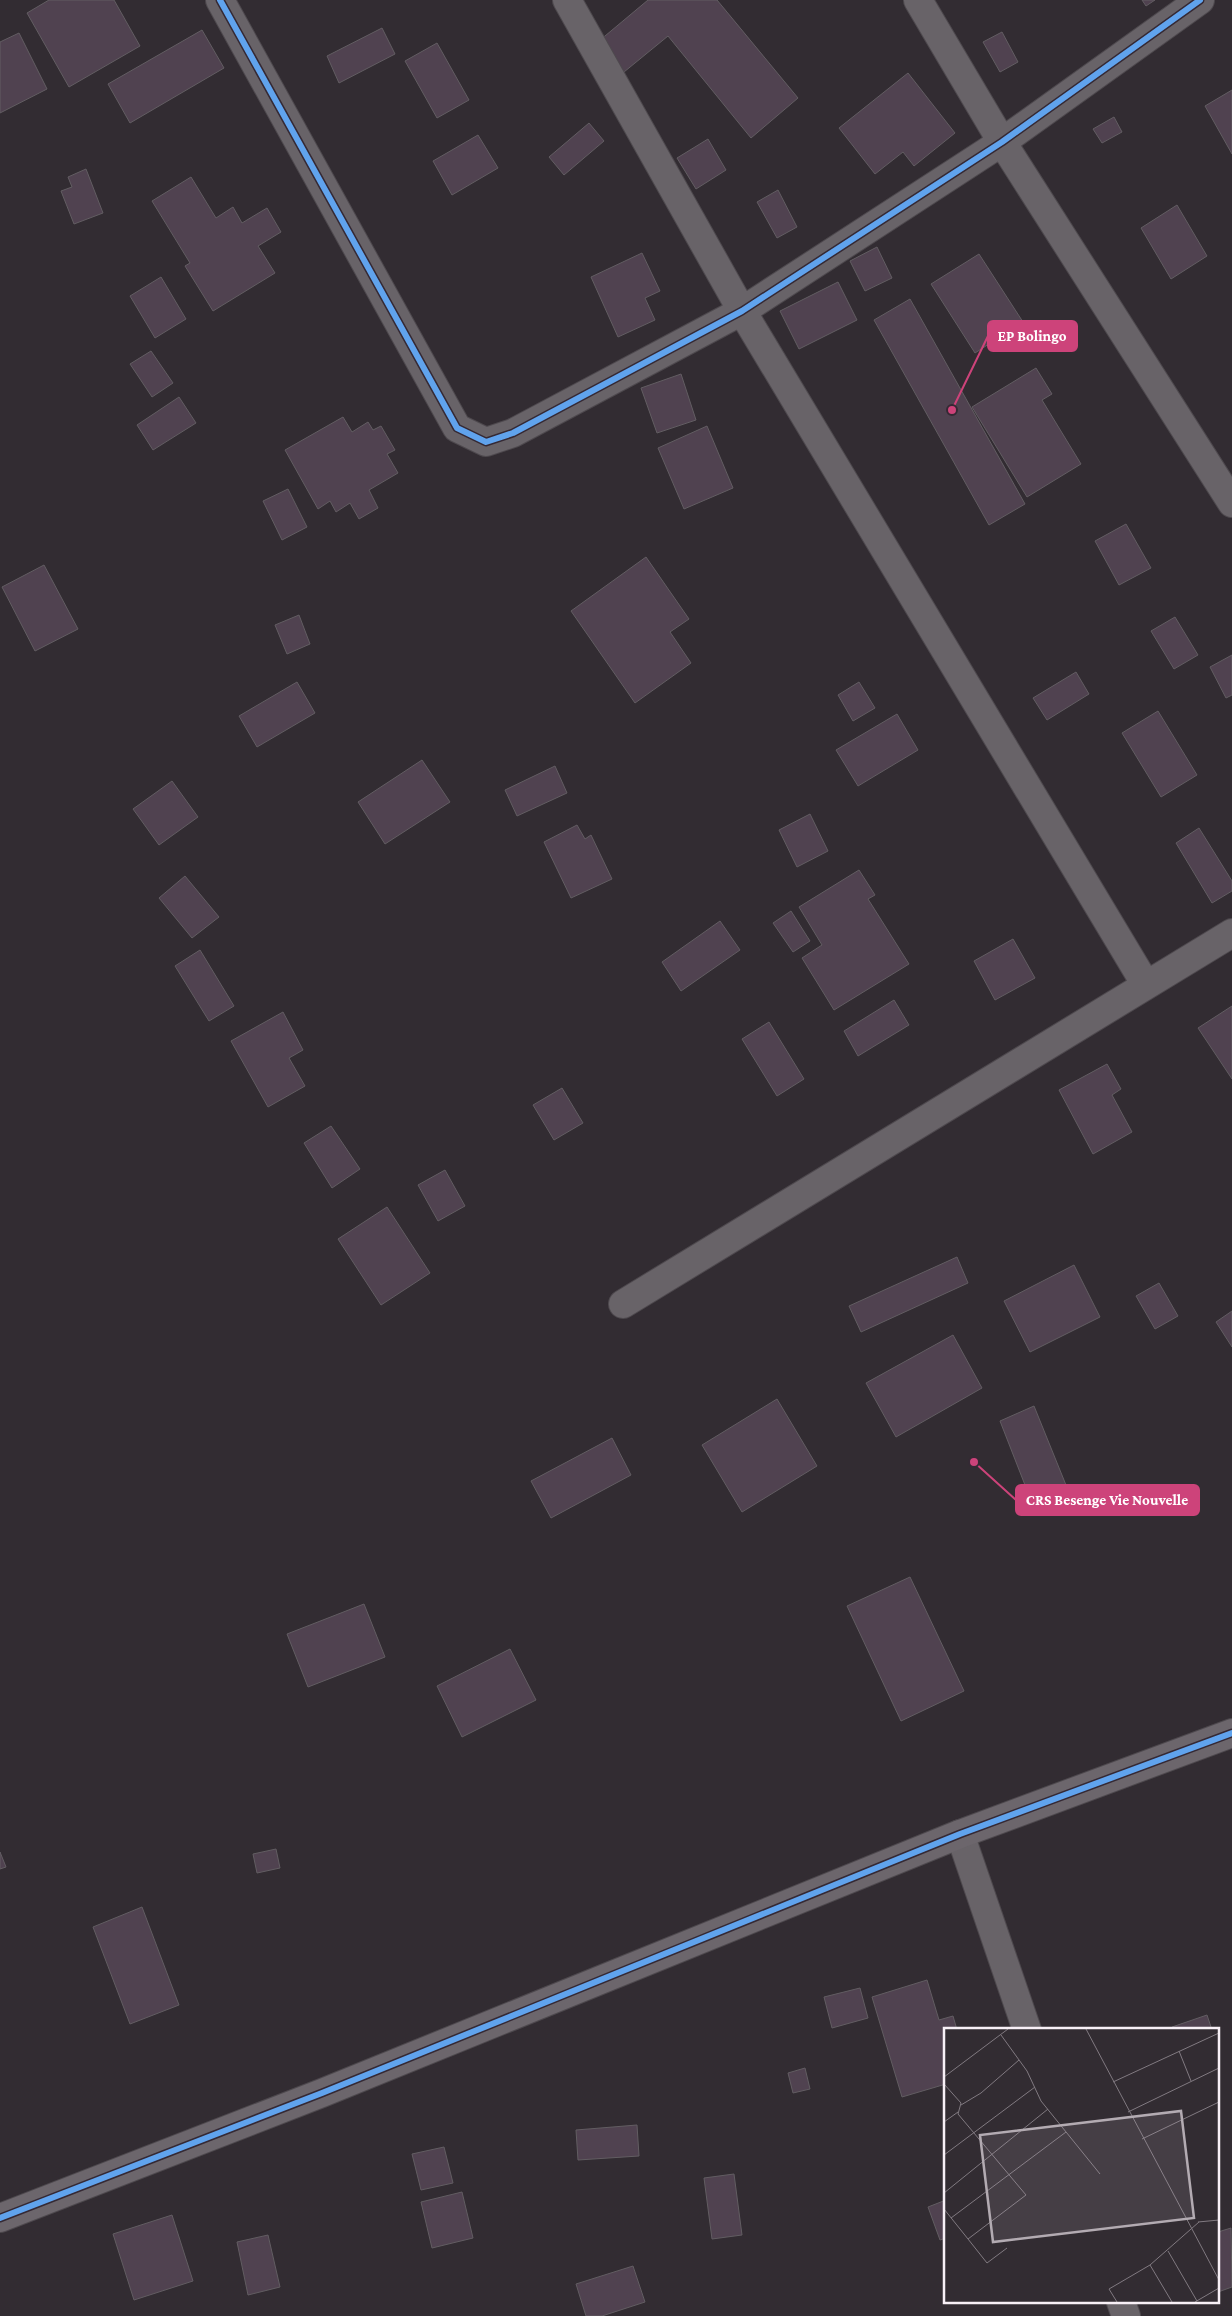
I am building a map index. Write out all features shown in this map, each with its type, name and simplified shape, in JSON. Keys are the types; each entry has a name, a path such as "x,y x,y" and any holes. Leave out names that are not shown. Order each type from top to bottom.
{"street":[{"path":"220,0 457,428 486,442 513,433 742,310 1002,142 1200,0"},
{"path":"568,0 742,310 1146,985"},
{"path":"918,0 1002,142 1232,503"},
{"path":"623,1304 1232,933"},
{"path":"0,2218 322,2093 960,1834 1232,1733"},
{"path":"960,1834 1026,2028"},
{"path":"1122,2304 1126,2316"}],"building":[{"path":"49,0 114,0 140,46 69,87 27,13"},
{"path":"648,0 717,0 798,98 751,138 668,36 624,72 599,41"},
{"path":"1142,0 1155,0 1146,6"},
{"path":"382,28 395,54 339,83 327,56"},
{"path":"202,30 224,68 130,123 108,84"},
{"path":"1002,32 1018,62 1000,72 983,42"},
{"path":"19,33 47,89 0,113 0,42"},
{"path":"437,43 469,100 437,118 405,61"},
{"path":"908,73 955,133 914,166 903,152 875,174 839,128"},
{"path":"1232,90 1232,154 1205,106"},
{"path":"1114,117 1122,132 1102,143 1093,129"},
{"path":"589,123 604,141 564,175 549,157"},
{"path":"478,135 498,168 452,195 433,161"},
{"path":"708,139 726,170 696,189 677,158"},
{"path":"86,169 103,213 74,224 61,191 72,187 68,177"},
{"path":"191,177 216,218 233,207 242,223 267,208 281,232 258,246 275,273 213,311 185,266 190,263 152,201"},
{"path":"778,190 797,227 777,238 757,202"},
{"path":"1177,205 1207,256 1171,279 1141,228"},
{"path":"877,247 892,278 865,291 850,261"},
{"path":"642,253 660,291 645,298 655,320 618,337 591,277"},
{"path":"979,254 1023,322 975,353 931,284"},
{"path":"161,277 186,319 155,338 130,296"},
{"path":"838,282 857,320 799,349 780,311"},
{"path":"910,299 1025,504 989,525 874,320"},
{"path":"151,351 173,383 152,397 130,364"},
{"path":"1036,368 1052,394 1042,400 1081,464 1027,497 972,407"},
{"path":"681,374 696,420 657,433 641,388"},
{"path":"179,397 196,423 153,450 137,425"},
{"path":"343,417 352,432 368,422 373,430 381,426 395,450 387,454 398,473 369,490 378,508 359,519 350,503 336,512 330,501 318,509 285,450"},
{"path":"707,426 733,488 684,509 658,448"},
{"path":"288,489 307,527 282,540 263,501"},
{"path":"1126,524 1151,568 1119,585 1095,541"},
{"path":"646,557 689,619 670,632 691,663 635,703 571,611"},
{"path":"44,565 78,629 35,651 2,587"},
{"path":"299,615 310,644 287,654 275,625"},
{"path":"1175,617 1198,655 1174,669 1151,631"},
{"path":"1232,655 1232,695 1226,698 1210,667"},
{"path":"1076,672 1089,694 1047,720 1033,698"},
{"path":"297,682 315,713 257,747 239,716"},
{"path":"859,682 875,708 853,721 838,695"},
{"path":"1158,711 1197,775 1161,797 1122,733"},
{"path":"897,714 918,750 858,786 836,750"},
{"path":"422,760 450,802 385,844 358,802"},
{"path":"555,766 567,793 517,816 505,790"},
{"path":"172,781 198,817 159,845 133,809"},
{"path":"810,814 828,851 797,867 779,830"},
{"path":"577,825 585,839 591,835 612,879 571,898 544,842"},
{"path":"1199,828 1232,881 1232,891 1212,903 1176,843"},
{"path":"859,870 875,895 868,899 909,964 834,1010 802,958 822,945 799,907"},
{"path":"185,876 219,917 192,938 159,898"},
{"path":"791,911 810,941 793,952 773,923"},
{"path":"720,921 740,950 681,991 662,962"},
{"path":"1013,939 1035,978 995,1000 974,961"},
{"path":"200,950 234,1006 209,1021 175,966"},
{"path":"894,1000 909,1025 858,1056 844,1031"},
{"path":"1232,1006 1232,1079 1198,1028"},
{"path":"283,1012 303,1050 289,1058 305,1086 268,1107 231,1041"},
{"path":"769,1022 804,1079 777,1096 742,1039"},
{"path":"1107,1064 1121,1089 1112,1095 1132,1132 1093,1154 1059,1090"},
{"path":"562,1088 583,1123 554,1140 533,1105"},
{"path":"331,1126 360,1169 332,1188 304,1143"},
{"path":"445,1170 465,1206 438,1221 418,1185"},
{"path":"387,1207 430,1273 381,1305 338,1239"},
{"path":"957,1257 968,1283 861,1332 849,1306"},
{"path":"1074,1265 1100,1317 1030,1352 1004,1301"},
{"path":"1159,1283 1178,1316 1155,1329 1136,1296"},
{"path":"1232,1311 1232,1347 1216,1322"},
{"path":"953,1335 982,1388 896,1437 866,1383"},
{"path":"777,1399 817,1466 742,1512 702,1445"},
{"path":"1034,1406 1068,1490 1032,1503 1000,1421"},
{"path":"612,1438 631,1475 551,1518 531,1481"},
{"path":"910,1577 964,1691 901,1721 847,1606"},
{"path":"364,1604 385,1657 308,1687 287,1634"},
{"path":"510,1649 536,1700 462,1737 437,1686"},
{"path":"276,1849 280,1868 257,1873 253,1854"},
{"path":"0,1852 6,1867 0,1869"},
{"path":"142,1907 179,2005 130,2024 93,1927"},
{"path":"927,1980 939,2020 953,2016 956,2028 944,2028 944,2085 902,2097 872,1997"},
{"path":"860,1988 868,2018 832,2028 824,1997"},
{"path":"1207,2015 1211,2028 1172,2028"},
{"path":"805,2068 810,2089 793,2093 788,2073"},
{"path":"637,2125 639,2156 578,2160 576,2130"},
{"path":"444,2147 453,2183 421,2190 412,2154"},
{"path":"734,2174 742,2235 712,2239 704,2178"},
{"path":"462,2192 473,2238 432,2248 421,2202"},
{"path":"944,2201 944,2239 940,2240 928,2207"},
{"path":"172,2215 193,2281 134,2300 113,2234"},
{"path":"1231,2228 1232,2287 1220,2291 1220,2231"},
{"path":"268,2235 280,2287 248,2295 237,2242"},
{"path":"633,2266 645,2302 602,2316 586,2316 576,2284"}],"cycle path":[{"path":"220,0 457,428 486,442 513,433 742,311 1002,142 1200,0"},
{"path":"0,2218 322,2093 960,1834 1232,1733"}],"place":[{"name":"EP Bolingo","path":"952,410"},
{"name":"CRS Besenge Vie Nouvelle","path":"974,1462"}]}
